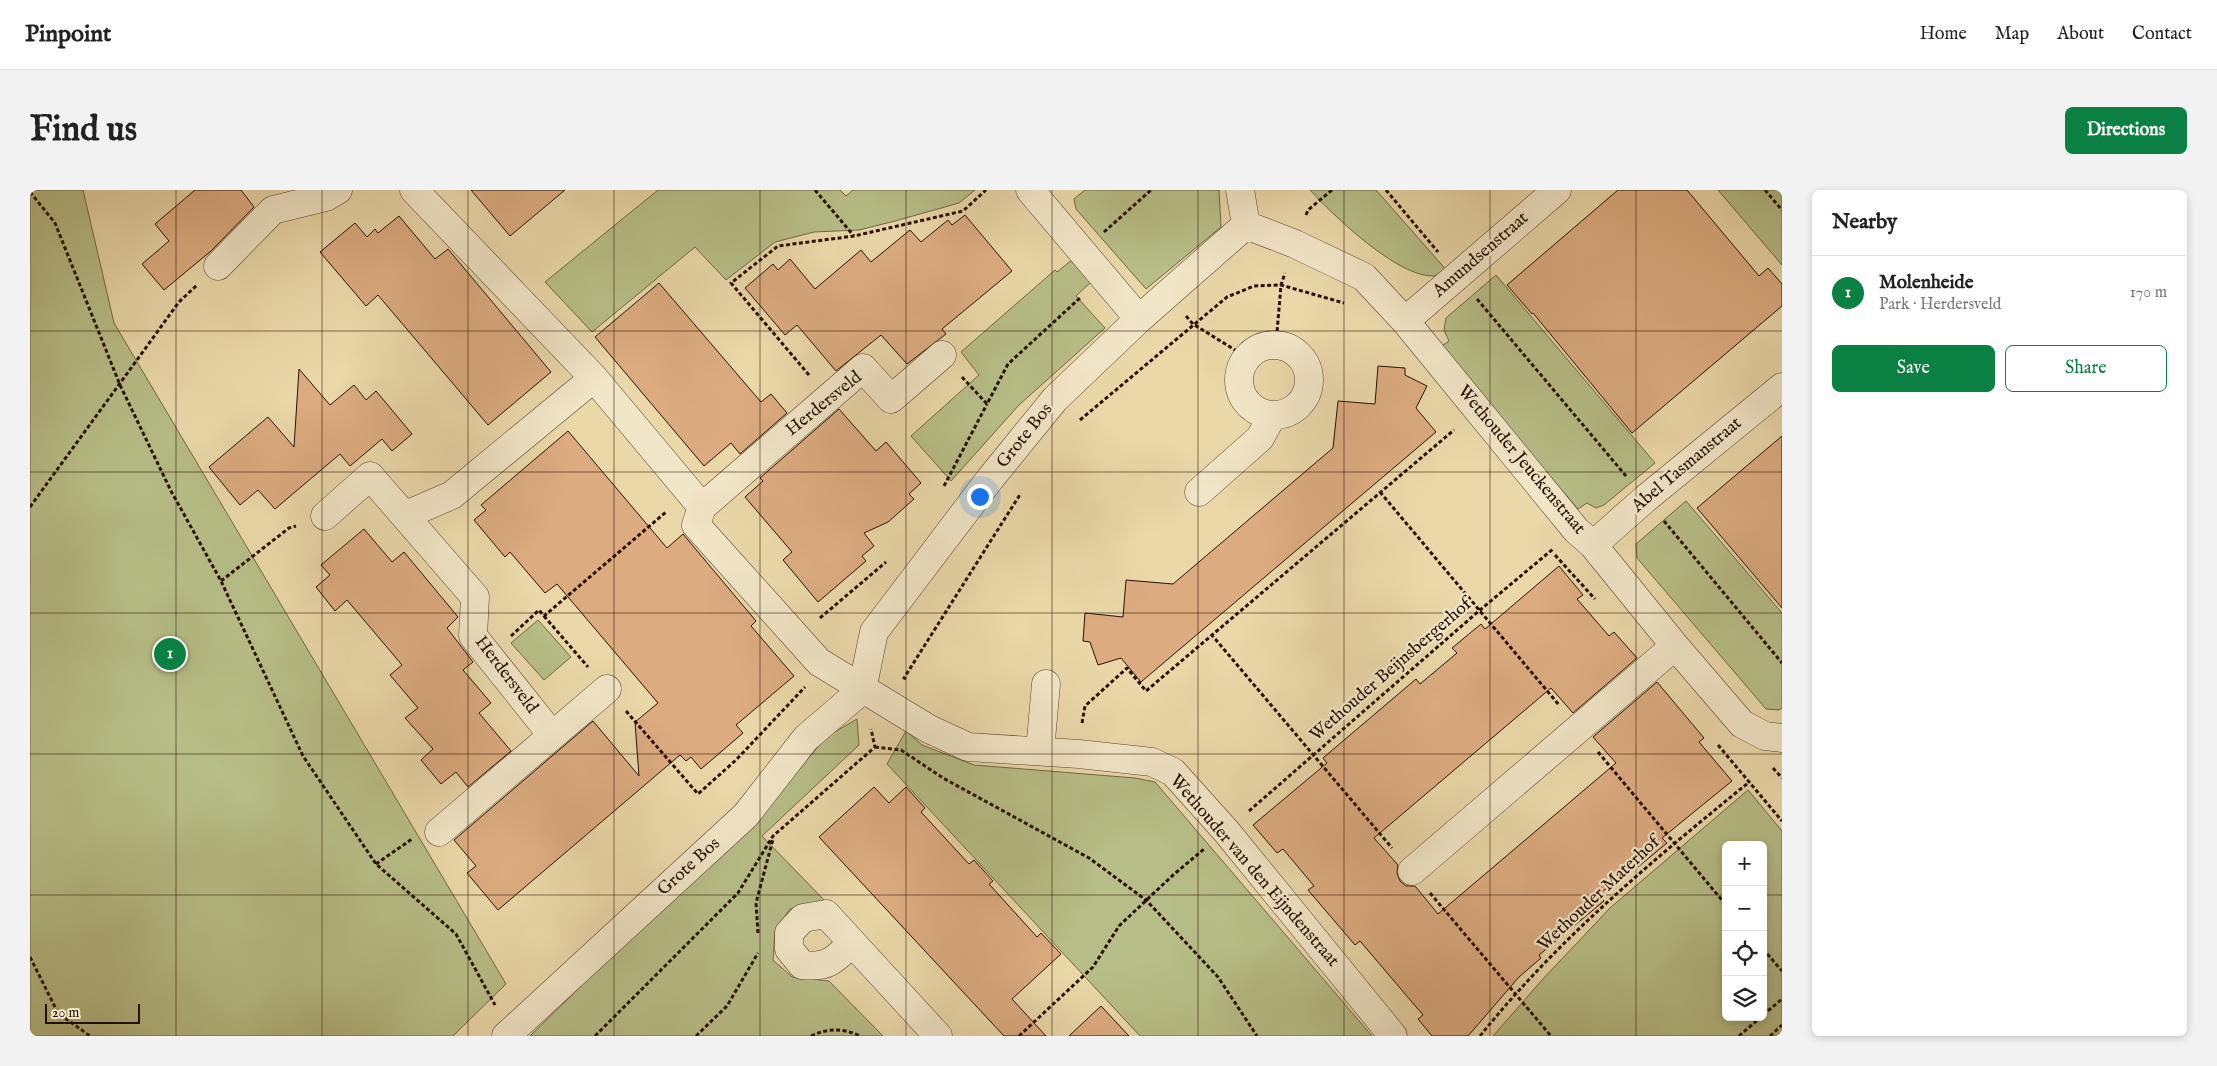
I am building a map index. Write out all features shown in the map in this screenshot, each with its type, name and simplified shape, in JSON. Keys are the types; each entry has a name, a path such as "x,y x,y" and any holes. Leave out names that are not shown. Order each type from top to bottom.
{"street":[{"path":"218,266 274,210 326,197 338,190"},
{"path":"414,190 594,378 696,500 696,525 819,662 862,690"},
{"path":"1030,190 1139,319"},
{"path":"1240,190 1246,225"},
{"name":"Amundsenstraat","path":"1405,321 1557,190"},
{"name":"Wethouder Jeuckenstraat","path":"1246,225 1296,244 1364,276 1405,321 1742,724 1773,737"},
{"name":"Grote Bos","path":"508,1034 746,815 806,738 862,690 874,632 990,479 1055,399 1139,319 1246,225"},
{"path":"1276,344 1297,352 1309,371 1308,393 1294,410 1272,416 1251,408 1239,389 1240,367 1254,349 1276,344"},
{"name":"Herdersveld","path":"696,500 829,398 863,368 891,399 942,355"},
{"path":"406,515 452,495 594,378"},
{"name":"Abel Tasmanstraat","path":"1584,537 1645,499 1782,387"},
{"path":"1199,492 1260,438 1272,416"},
{"path":"325,516 370,476 406,515 475,597"},
{"name":"Herdersveld","path":"475,597 473,636 552,735"},
{"path":"1412,871 1675,646"},
{"path":"1040,751 1046,684"},
{"path":"439,832 607,689"},
{"name":"Wethouder van den Eijndenstraat","path":"862,690 929,729 968,747 1079,754 1152,762 1173,772 1226,831 1393,1036"},
{"path":"852,943 938,1036"}],"path":[{"path":"815,190 854,236"},
{"path":"829,398 731,283 778,246 854,236 963,211 986,190"},
{"path":"1080,251 1131,210 1151,190"},
{"path":"1276,344 1281,285 1308,210 1332,190"},
{"path":"1386,190 1782,662"},
{"path":"1766,190 1782,210"},
{"path":"30,192 55,223 120,385 171,491 221,581 303,756 376,864 456,934 508,1034"},
{"path":"941,492 1008,364 1104,277"},
{"path":"1075,424 1227,297 1254,286 1281,285 1345,304"},
{"path":"1167,296 1193,324 1248,358"},
{"path":"30,507 179,302"},
{"path":"942,355 987,404"},
{"path":"1449,424 1460,437"},
{"path":"1079,754 1084,706 1127,668 1146,691 1454,430"},
{"path":"912,683 904,678 1024,488"},
{"path":"1380,492 1722,900"},
{"path":"544,616 696,500"},
{"path":"221,581 289,528 325,516"},
{"name":"Wethouder Beijnsbergerhof","path":"1019,1036 1093,967 1119,926 1146,900 1313,757 1480,610 1551,551 1584,537"},
{"path":"1545,543 1596,600"},
{"path":"819,619 885,564 891,556"},
{"path":"475,597 510,637 539,610 698,794 736,760 806,685 819,662"},
{"path":"1211,634 1313,757 1551,1036"},
{"path":"862,690 875,747"},
{"path":"1712,738 1782,821"},
{"path":"595,1036 738,893 773,836 875,747 901,750 951,782 1089,858 1146,900 1218,976 1257,1036"},
{"name":"Wethouder Materhof","path":"1480,1036 1514,993 1580,928 1673,844 1748,783"},
{"path":"376,864 407,841 439,832"},
{"path":"760,941 756,926 756,903 773,836"},
{"path":"696,1036 727,1006 761,949"},
{"path":"1767,954 1782,971"},
{"path":"30,957 58,1013 90,1036"},
{"path":"1767,1012 1782,999"},
{"path":"1739,1036 1756,1021"},
{"path":"1770,1036 1782,1025"},
{"path":"811,1036 824,1030 847,1030 860,1036"}],"green space":[{"path":"30,190 83,190 114,323 506,984 453,1036 30,1036"},
{"path":"658,190 840,190 846,196 853,190 975,190 959,203 895,221 859,230 814,232 775,242 726,280 695,247 592,332 545,282"},
{"path":"1085,190 1219,190 1221,227 1146,289 1076,209 1074,199"},
{"path":"1310,190 1376,190 1449,273 1434,276 1419,274 1403,267 1385,256 1350,229"},
{"path":"1718,190 1782,190 1782,265"},
{"path":"1073,259 1091,282 1076,296 1105,328 1019,405 951,481 911,436 979,375 961,352 1055,270 1057,272"},
{"path":"1496,275 1655,463 1604,505 1596,508 1587,503 1578,509 1440,347 1449,341 1444,330 1446,318"},
{"path":"1686,501 1782,613 1782,708 1779,710 1766,709 1637,558 1636,544"},
{"path":"538,620 571,657 544,680 511,643"},
{"path":"857,719 859,745 762,836 825,901 790,909 775,931 773,960 792,977 829,981 883,1036 530,1036 626,942 759,818 826,737"},
{"path":"906,731 922,745 974,765 1135,778 1155,782 1372,1036 1140,1036 887,764"},
{"path":"1748,790 1782,831 1782,1036 1493,1036 1542,980 1610,908"}],"building":[{"path":"195,190 241,190 254,207 211,251 164,290 142,264 169,241 155,224"},
{"path":"471,190 565,190 510,236"},
{"path":"1618,190 1687,190 1759,276 1768,268 1782,284 1782,306 1632,433 1533,313 1507,285"},
{"path":"965,215 1012,271 942,329 946,334 907,364 881,335 836,371 797,325 785,335 745,288 773,264 778,270 790,259 815,289 861,250 871,262 910,230 921,242 948,220 952,225"},
{"path":"399,216 435,259 448,249 551,372 488,425 378,295 366,306 320,252 355,223 367,237 375,229 378,233"},
{"path":"659,283 761,402 771,394 787,413 740,454 731,443 704,466 595,337"},
{"path":"1378,366 1405,368 1405,375 1427,386 1416,408 1436,432 1141,682 1121,658 1098,665 1090,642 1083,641 1085,613 1123,617 1126,580 1173,584 1333,448 1338,401 1375,404"},
{"path":"299,369 330,405 354,385 366,400 376,391 412,434 392,451 382,439 350,466 340,454 275,509 258,490 240,505 209,467 268,417 294,447"},
{"path":"839,409 876,451 886,442 921,483 909,494 914,499 888,522 864,533 874,546 862,556 866,561 818,602 783,560 792,552 745,497 763,481 760,478"},
{"path":"568,431 667,548 683,534 756,621 751,626 794,676 736,725 743,733 701,769 691,757 686,761 680,755 498,910 467,873 476,866 454,840 593,721 639,776 635,722 658,703 557,584 545,593 510,552 505,557 474,520 486,510 481,505"},
{"path":"1782,436 1782,608 1697,508"},
{"path":"364,529 392,562 404,552 458,617 447,628 473,662 463,670 491,703 479,713 511,751 468,787 456,772 441,784 421,760 433,749 405,718 418,708 390,675 402,665 347,600 335,611 316,587 330,575 321,565"},
{"path":"1559,566 1583,595 1577,599 1609,636 1614,632 1637,658 1573,713 1551,688 1374,838 1398,865 1397,873 1400,881 1406,886 1415,886 1438,914 1616,763 1593,737 1657,682 1704,738 1699,742 1732,781 1662,838 1667,843 1638,867 1634,863 1599,895 1604,901 1539,955 1541,958 1519,977 1468,1036 1432,1036 1418,1019 1423,1015 1360,941 1355,945 1308,890 1314,886 1283,849 1277,853 1253,825 1327,763 1323,758 1416,679 1420,684 1457,653 1452,648 1481,624 1485,629"},
{"path":"874,787 889,803 906,787 925,808 921,812 969,864 974,860 993,881 989,884 1037,937 1041,933 1061,954 1012,999 1046,1036 1004,1036 819,837"},
{"path":"1101,1006 1129,1036 1069,1036"}],"place":[{"name":"Molenheide","path":"170,654"}]}
